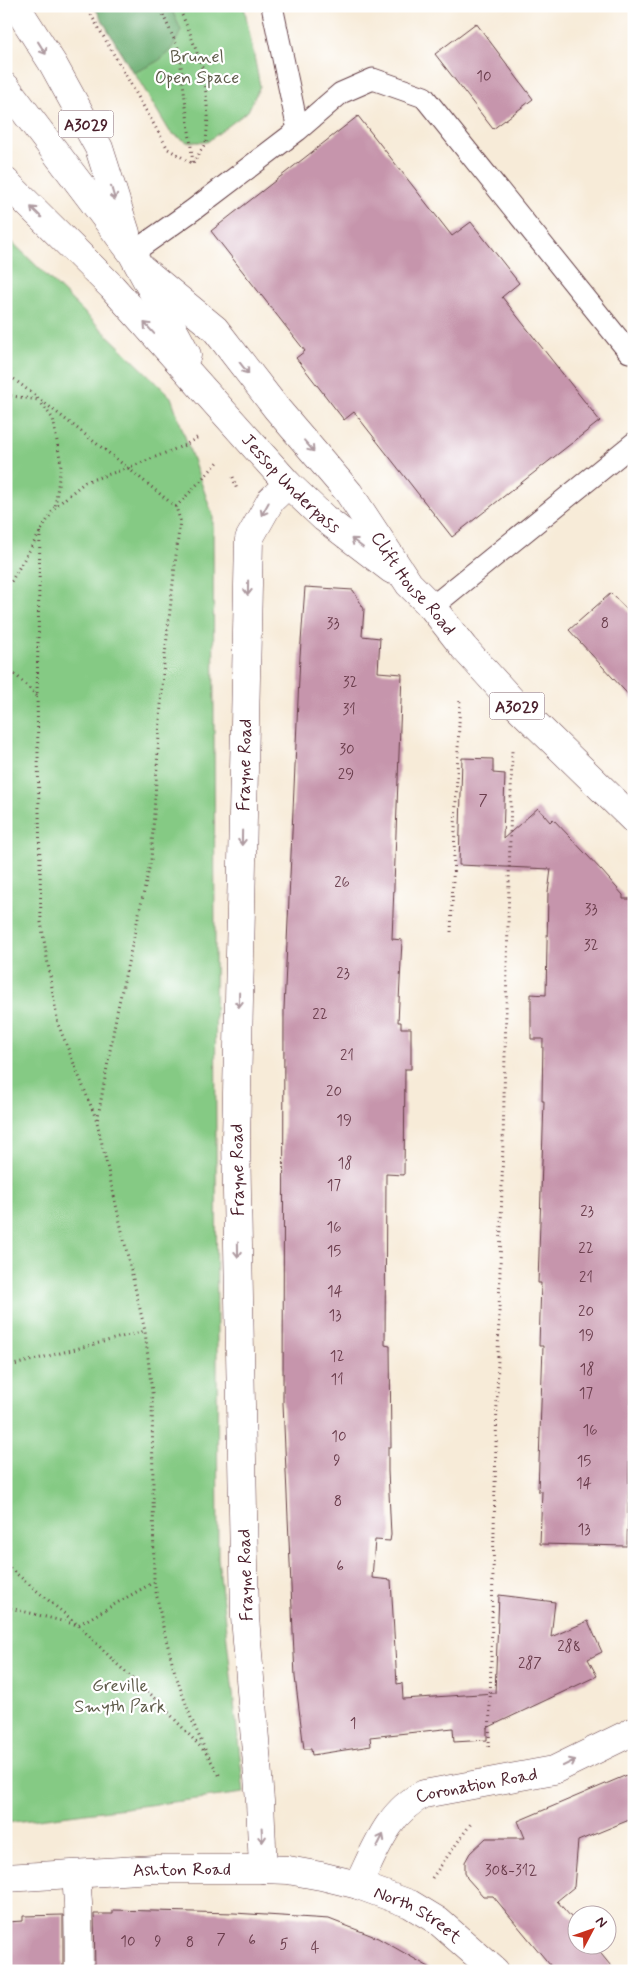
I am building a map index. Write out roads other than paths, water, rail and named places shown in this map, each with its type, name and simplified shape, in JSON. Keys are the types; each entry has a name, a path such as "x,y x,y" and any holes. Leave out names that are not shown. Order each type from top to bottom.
{"main road":[{"name":"A3029","path":"16,6 53,64 99,148 136,260"},
{"name":"A3029","path":"6,87 136,260 206,390"},
{"path":"6,182 112,287 206,390"},
{"name":"Clift House Road","path":"136,260 215,329 262,391 349,493 409,584 432,607 464,648 514,703 634,820"},
{"name":"Jessop Underpass","path":"206,390 288,484 324,518 409,584"},
{"name":"Frayne Road","path":"263,1869 260,1801 245,1617 236,1139 249,539 271,500 288,484"},
{"name":"Coronation Road","path":"358,1885 387,1828 404,1807 424,1794 554,1770 634,1731"},
{"name":"Ashton Road","path":"6,1878 154,1869 263,1869 288,1870 358,1885"},
{"path":"76,1875 79,1971"},
{"name":"North Street","path":"358,1885 410,1904 468,1945 495,1971"}],"lane":[{"path":"272,6 298,130"},
{"path":"136,260 193,210 298,130 342,93 373,79 424,97 629,352"},
{"path":"432,607 634,443"}],"park label":[{"name":"Brunel Open Space","path":"197,66"},
{"name":"Greville Smyth Park","path":"120,1695"}]}
